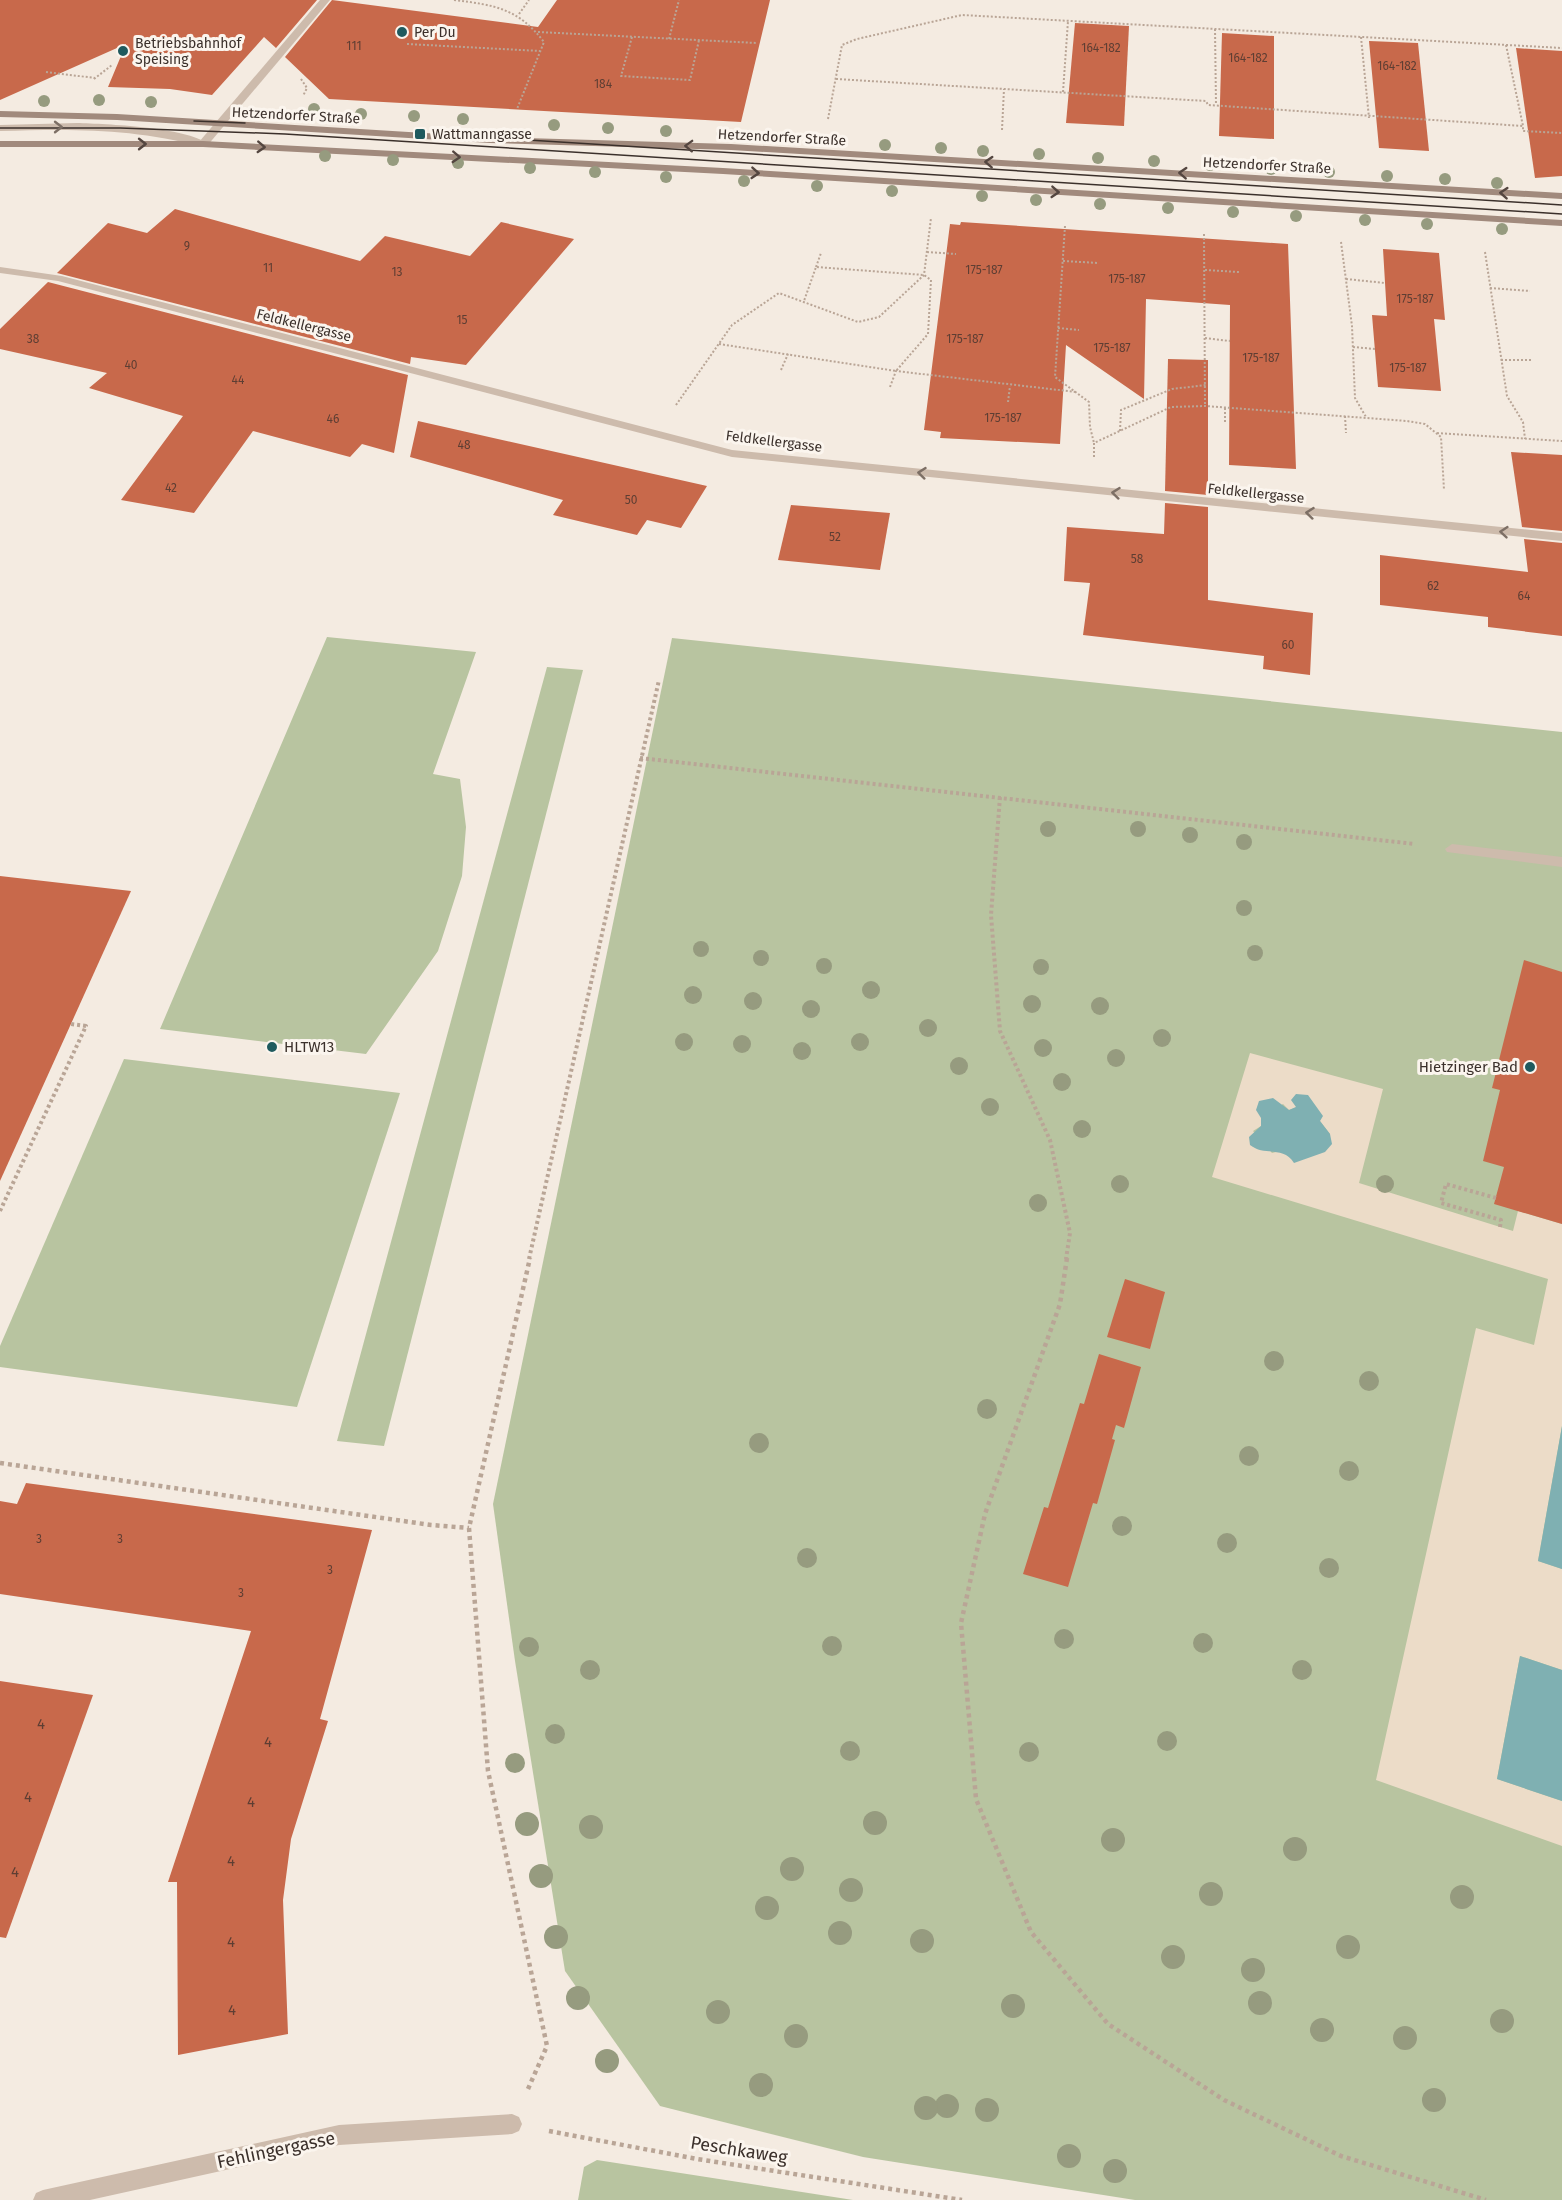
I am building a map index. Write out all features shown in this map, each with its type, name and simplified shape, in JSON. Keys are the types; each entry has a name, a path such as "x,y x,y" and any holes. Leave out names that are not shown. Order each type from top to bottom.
{"main road":[{"name":"Hetzendorfer Straße","path":"0,114 117,117 490,140 742,148 1562,196"},
{"path":"0,144 202,144 723,171 1562,224"}],"street":[{"path":"0,128 120,128 159,132 202,144 325,0"},
{"name":"Feldkellergasse","path":"0,270 70,281 732,453 1562,537"},
{"path":"1452,849 1562,862"},
{"name":"Fehlingergasse","path":"43,2200 339,2135 512,2124"}],"path":[{"path":"454,0 501,7 519,14 533,25 544,42 514,117"},
{"path":"519,14 529,0"},
{"path":"669,39 679,0"},
{"path":"828,118 842,45 857,39 962,15 1562,48"},
{"path":"1063,92 1068,21"},
{"path":"1215,29 1216,105"},
{"path":"537,32 757,43"},
{"path":"632,37 621,76 690,80 699,40"},
{"path":"1361,37 1369,117"},
{"path":"407,44 540,51"},
{"path":"1506,45 1524,131 1562,133"},
{"path":"91,83 112,65"},
{"path":"46,72 95,78"},
{"path":"836,79 1206,101 1208,105 1523,126"},
{"path":"1002,127 1004,89"},
{"path":"657,433 732,325 779,293 858,322 879,317 924,275 931,216"},
{"path":"1065,228 1055,377 1089,402 1090,427 1094,443 1092,490"},
{"path":"1204,236 1205,406"},
{"path":"1341,241 1353,347 1355,398 1366,418"},
{"path":"1484,248 1507,396 1523,422 1525,439"},
{"path":"927,252 956,254"},
{"path":"804,301 821,253"},
{"path":"1063,261 1099,263"},
{"path":"816,267 924,275 931,280 928,334 896,371 890,387"},
{"path":"1205,270 1239,272"},
{"path":"1346,279 1385,282"},
{"path":"1490,288 1530,291"},
{"path":"1058,328 1079,330"},
{"path":"1205,338 1230,341"},
{"path":"719,344 896,371 1077,393"},
{"path":"1353,347 1375,350"},
{"path":"781,370 788,354"},
{"path":"1501,360 1533,360"},
{"path":"1008,402 1010,386"},
{"path":"1120,431 1121,411 1172,389 1206,386"},
{"path":"1094,443 1171,407 1205,406 1425,424 1441,436 1446,526"},
{"path":"1225,408 1225,424"},
{"path":"1345,416 1346,434"},
{"path":"1436,433 1562,441"},
{"path":"512,2124 547,2046 488,1771 469,1528 659,680"},
{"path":"640,758 1000,796 1452,849"},
{"path":"1000,796 991,915 1000,1031 1050,1140 1070,1233 1060,1305 985,1514 961,1623 976,1799 1031,1932 1108,2024 1224,2100 1341,2156 1486,2200"},
{"path":"0,1211 86,1026 71,1024"},
{"path":"1496,1198 1446,1184 1441,1203 1501,1220 1500,1227"},
{"path":"0,1463 431,1525 469,1528"},
{"name":"Peschkaweg","path":"512,2124 697,2159 962,2200"}],"green space":[{"path":"327,637 476,652 433,774 460,779 466,827 462,876 438,951 366,1054 160,1029"},
{"path":"672,638 1562,732 1562,2200 1135,2200 863,2157 660,2106 565,1971 515,1661 493,1504"},
{"path":"547,667 583,670 384,1446 337,1441"},
{"path":"124,1059 400,1093 297,1407 0,1367 0,1346"},
{"path":"597,2160 853,2200 578,2200 584,2167"}],"shaded area":[{"path":"1250,1053 1383,1089 1359,1183 1513,1231 1518,1211 1562,1224 1562,1426 1538,1561 1562,1569 1562,1670 1520,1656 1497,1779 1562,1801 1562,1846 1376,1780 1476,1328 1534,1345 1548,1279 1212,1177","holes":["1283,1104 1289,1110 1297,1107 1320,1121 1330,1134 1289,1156 1280,1151 1272,1153 1253,1131 1261,1126 1261,1118"]}],"water":[{"path":"1296,1094 1308,1095 1323,1116 1320,1121 1330,1134 1332,1144 1325,1152 1294,1163 1285,1154 1262,1150 1250,1145 1249,1137 1261,1126 1261,1118 1256,1110 1259,1101 1273,1098 1289,1110 1296,1107 1291,1100"},
{"path":"1562,1426 1562,1569 1538,1561"},
{"path":"1520,1656 1562,1670 1562,1801 1497,1779"}],"building":[{"name":"Betriebsbahnhof Speising","path":"0,0 317,0 276,48 264,37 212,95 170,89 108,87 126,44 0,100"},
{"path":"332,0 538,27 557,0 770,0 741,122 329,99 285,57"},
{"path":"1075,23 1129,26 1124,126 1066,123"},
{"path":"1222,33 1274,36 1274,139 1219,136"},
{"path":"1369,41 1418,43 1429,151 1379,148"},
{"path":"1516,48 1562,51 1562,176 1535,178"},
{"path":"175,209 360,261 385,236 470,256 501,222 574,239 466,365 411,357 410,364 57,273 108,223 147,233"},
{"path":"961,222 1288,244 1296,469 1229,465 1230,305 1146,299 1144,399 1066,345 1060,444 940,438 941,432 924,430 950,224 960,225"},
{"path":"1383,249 1439,253 1445,320 1434,319 1441,391 1378,387 1372,315 1387,316"},
{"path":"48,282 408,375 394,453 362,444 350,457 253,431 194,513 121,500 183,416 89,388 107,373 0,349 0,329"},
{"path":"1168,359 1208,360 1208,495 1165,491"},
{"path":"418,421 707,486 681,528 647,520 637,535 553,515 563,500 410,457"},
{"path":"1511,452 1562,455 1562,531 1522,527"},
{"path":"1165,503 1208,507 1208,600 1313,613 1310,675 1263,669 1264,656 1083,635 1090,583 1064,581 1067,527 1164,534"},
{"path":"791,505 890,513 880,570 778,560"},
{"path":"1524,539 1562,543 1562,636 1488,627 1488,617 1380,605 1380,555 1528,572"},
{"path":"0,876 131,891 0,1181"},
{"name":"Hietzinger Bad","path":"1524,960 1562,972 1562,1224 1494,1204 1504,1167 1483,1161 1500,1090 1492,1088"},
{"path":"1125,1279 1165,1292 1150,1349 1107,1337"},
{"path":"1099,1354 1141,1367 1124,1428 1116,1425 1112,1439 1115,1440 1097,1504 1093,1503 1068,1587 1023,1574 1044,1507 1048,1508 1080,1403 1084,1404"},
{"path":"26,1483 372,1530 320,1719 328,1721 291,1839 283,1900 288,2034 178,2055 177,1882 168,1882 251,1631 0,1594 0,1501 17,1504"},
{"path":"0,1681 93,1695 6,1938 0,1937"}],"tram line":[{"path":"194,121 245,123"},
{"path":"0,128 120,128 285,134 1562,214"},
{"path":"481,137 1562,205"}],"place":[{"name":"Per Du","path":"402,32"},
{"name":"Betriebsbahnhof Speising","path":"123,51"},
{"name":"Wattmanngasse","path":"420,134"},
{"name":"HLTW13","path":"272,1047"},
{"name":"Hietzinger Bad","path":"1530,1067"}]}
